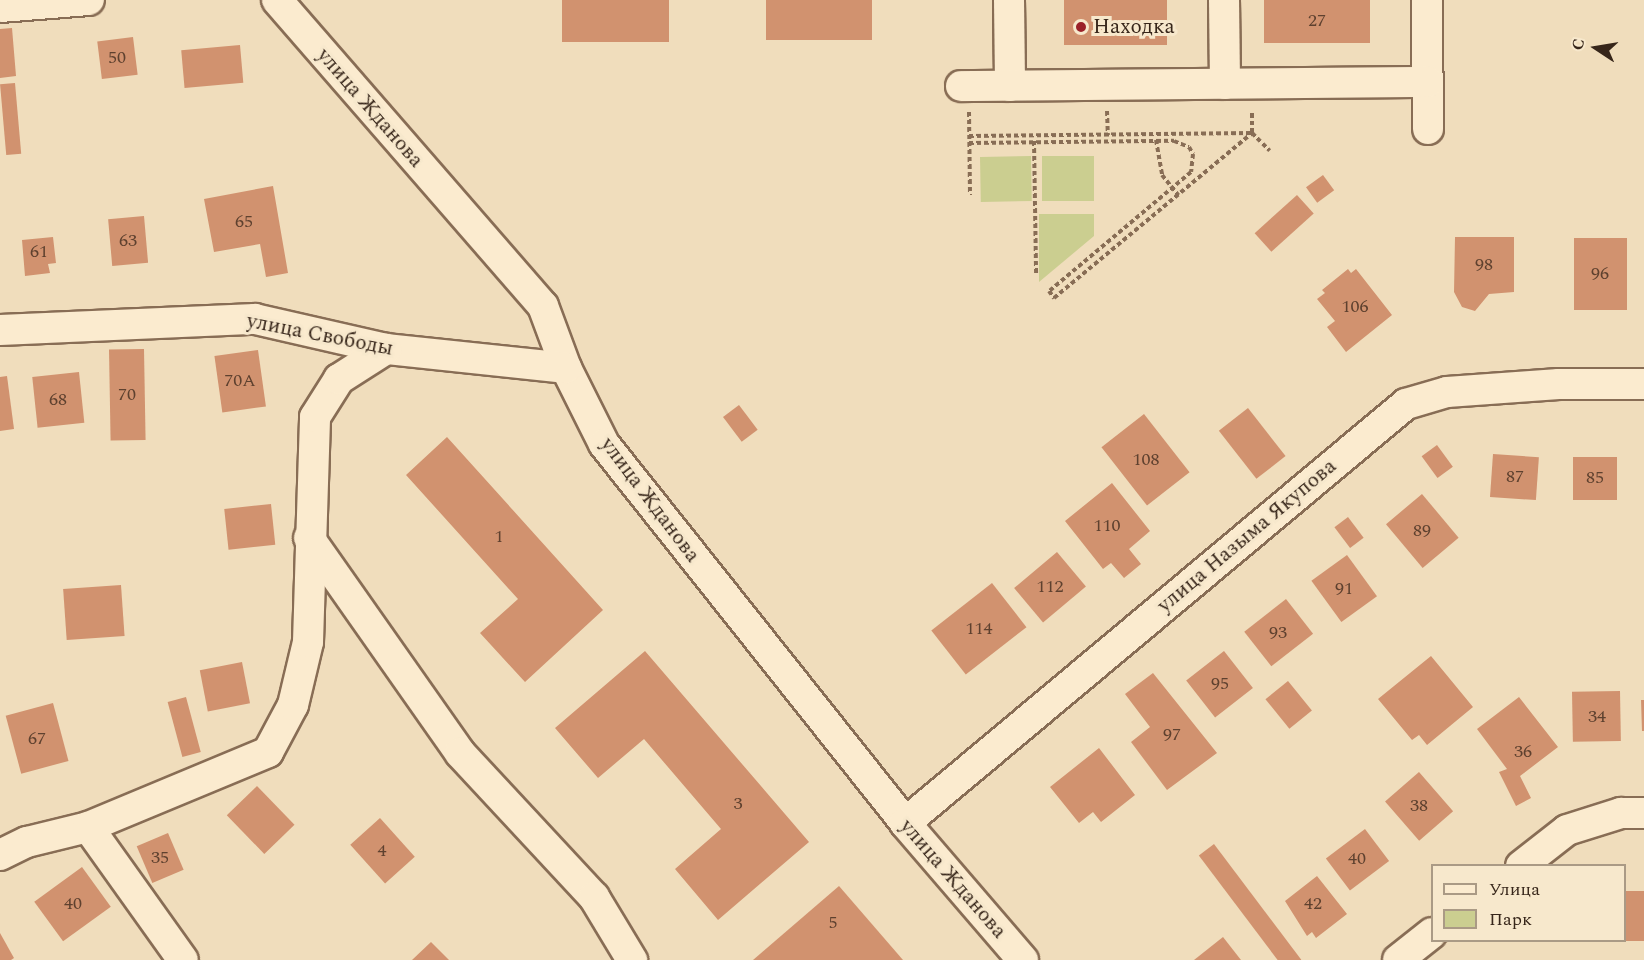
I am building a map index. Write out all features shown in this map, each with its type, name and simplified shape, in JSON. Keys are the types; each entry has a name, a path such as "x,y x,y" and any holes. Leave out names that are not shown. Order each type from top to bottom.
{"street":[{"path":"0,7 89,0"},
{"name":"улица Жданова","path":"277,0 543,306 566,368 604,444 905,823 1023,960"},
{"path":"1009,0 1010,86"},
{"path":"1224,0 1238,84"},
{"path":"1427,0 1428,129"},
{"path":"965,86 1428,82"},
{"name":"улица Свободы","path":"0,330 255,319 386,349 566,368"},
{"path":"0,855 27,842 88,827 268,752 294,705 308,642 309,538 315,417 339,379 386,349"},
{"name":"улица Назыма Якупова","path":"905,823 1406,404 1447,392 1559,384 1644,384"},
{"path":"309,538 460,753 594,897 632,960"},
{"path":"1524,864 1567,830 1621,813 1644,813"},
{"path":"88,827 183,960"},
{"path":"1398,960 1431,934"}],"path":[{"path":"1238,84 1252,133 1270,151"},
{"path":"965,86 970,195"},
{"path":"969,136 1252,133"},
{"path":"969,143 1182,142 1193,154 1191,172 1049,291 1054,298 1252,133"},
{"path":"1156,134 1158,167 1178,195"},
{"path":"1035,136 1036,275"}],"green space":[{"path":"1031,156 1032,201 981,202 980,157"},
{"path":"1042,156 1094,156 1094,201 1042,201"},
{"path":"1039,214 1094,214 1094,236 1039,282"}],"building":[{"path":"562,0 669,0 669,42 562,42"},
{"path":"766,0 872,0 872,40 766,40"},
{"path":"1064,0 1167,0 1167,45 1064,45"},
{"path":"1264,0 1370,0 1370,43 1264,43"},
{"path":"12,28 16,76 0,78 0,29"},
{"path":"133,37 138,75 102,79 97,41"},
{"path":"240,45 243,83 185,88 181,50"},
{"path":"15,83 21,154 6,155 0,84"},
{"path":"1323,175 1334,190 1317,203 1306,187"},
{"path":"273,186 288,273 266,277 260,244 214,252 204,199"},
{"path":"1297,195 1314,214 1271,252 1255,233"},
{"path":"144,216 148,263 112,266 108,219"},
{"path":"53,237 56,263 48,264 50,273 25,276 22,240"},
{"path":"1455,237 1514,237 1514,292 1489,294 1475,311 1462,307 1454,292"},
{"path":"1574,238 1627,238 1627,310 1574,310"},
{"path":"1348,269 1351,273 1356,269 1392,315 1346,352 1327,327 1335,321 1317,299 1325,293 1322,290"},
{"path":"144,349 146,440 111,441 109,350"},
{"path":"258,350 266,406 222,413 214,356"},
{"path":"79,372 84,423 38,428 32,377"},
{"path":"7,376 14,429 0,431 0,377"},
{"path":"739,405 758,430 742,442 723,417"},
{"path":"1248,408 1286,456 1256,479 1219,431"},
{"path":"1144,414 1190,472 1147,506 1101,447"},
{"path":"447,437 603,610 525,682 480,633 518,599 406,475"},
{"path":"1437,445 1453,467 1437,478 1422,456"},
{"path":"1493,454 1539,457 1536,500 1490,497"},
{"path":"1573,457 1617,457 1617,500 1573,500"},
{"path":"1112,483 1150,531 1129,549 1141,564 1124,578 1111,563 1103,569 1065,521"},
{"path":"1422,494 1459,538 1423,568 1386,524"},
{"path":"271,504 275,545 229,550 224,509"},
{"path":"1348,517 1364,538 1350,548 1334,527"},
{"path":"1057,552 1086,586 1043,622 1014,588"},
{"path":"1347,555 1377,596 1341,622 1311,581"},
{"path":"992,583 1026,627 966,675 931,630"},
{"path":"121,585 125,636 67,640 63,589"},
{"path":"1286,599 1313,634 1271,666 1244,632"},
{"path":"645,651 809,842 718,920 675,869 721,829 644,739 598,778 555,728"},
{"path":"1224,651 1253,688 1215,718 1186,681"},
{"path":"1431,656 1473,707 1427,745 1419,735 1412,740 1378,699"},
{"path":"242,662 250,703 208,711 200,670"},
{"path":"1153,673 1217,753 1167,790 1131,742 1150,727 1125,694"},
{"path":"1288,681 1312,711 1289,729 1265,699"},
{"path":"1620,691 1621,741 1573,742 1572,692"},
{"path":"186,697 201,752 182,757 168,702"},
{"path":"1519,697 1558,747 1520,776 1531,798 1516,806 1499,772 1507,769 1477,729"},
{"path":"1641,700 1644,700 1644,731 1642,731"},
{"path":"53,703 69,761 21,774 6,716"},
{"path":"1099,748 1135,795 1101,822 1093,812 1079,823 1050,787"},
{"path":"1419,772 1453,811 1419,841 1385,802"},
{"path":"257,786 295,825 264,854 227,815"},
{"path":"380,818 415,857 385,883 350,845"},
{"path":"1365,829 1389,861 1350,890 1326,858"},
{"path":"168,833 184,870 152,883 137,846"},
{"path":"1214,844 1301,960 1278,960 1199,855"},
{"path":"82,867 111,907 63,941 34,902"},
{"path":"1317,876 1347,914 1316,938 1312,932 1307,936 1285,901"},
{"path":"839,886 903,960 753,960"},
{"path":"1626,891 1644,891 1644,941 1626,941"},
{"path":"0,933 14,958 11,960 0,960"},
{"path":"1223,937 1241,960 1194,960"},
{"path":"431,942 449,960 412,960"}],"place":[{"name":"Находка","path":"1081,27"}]}
